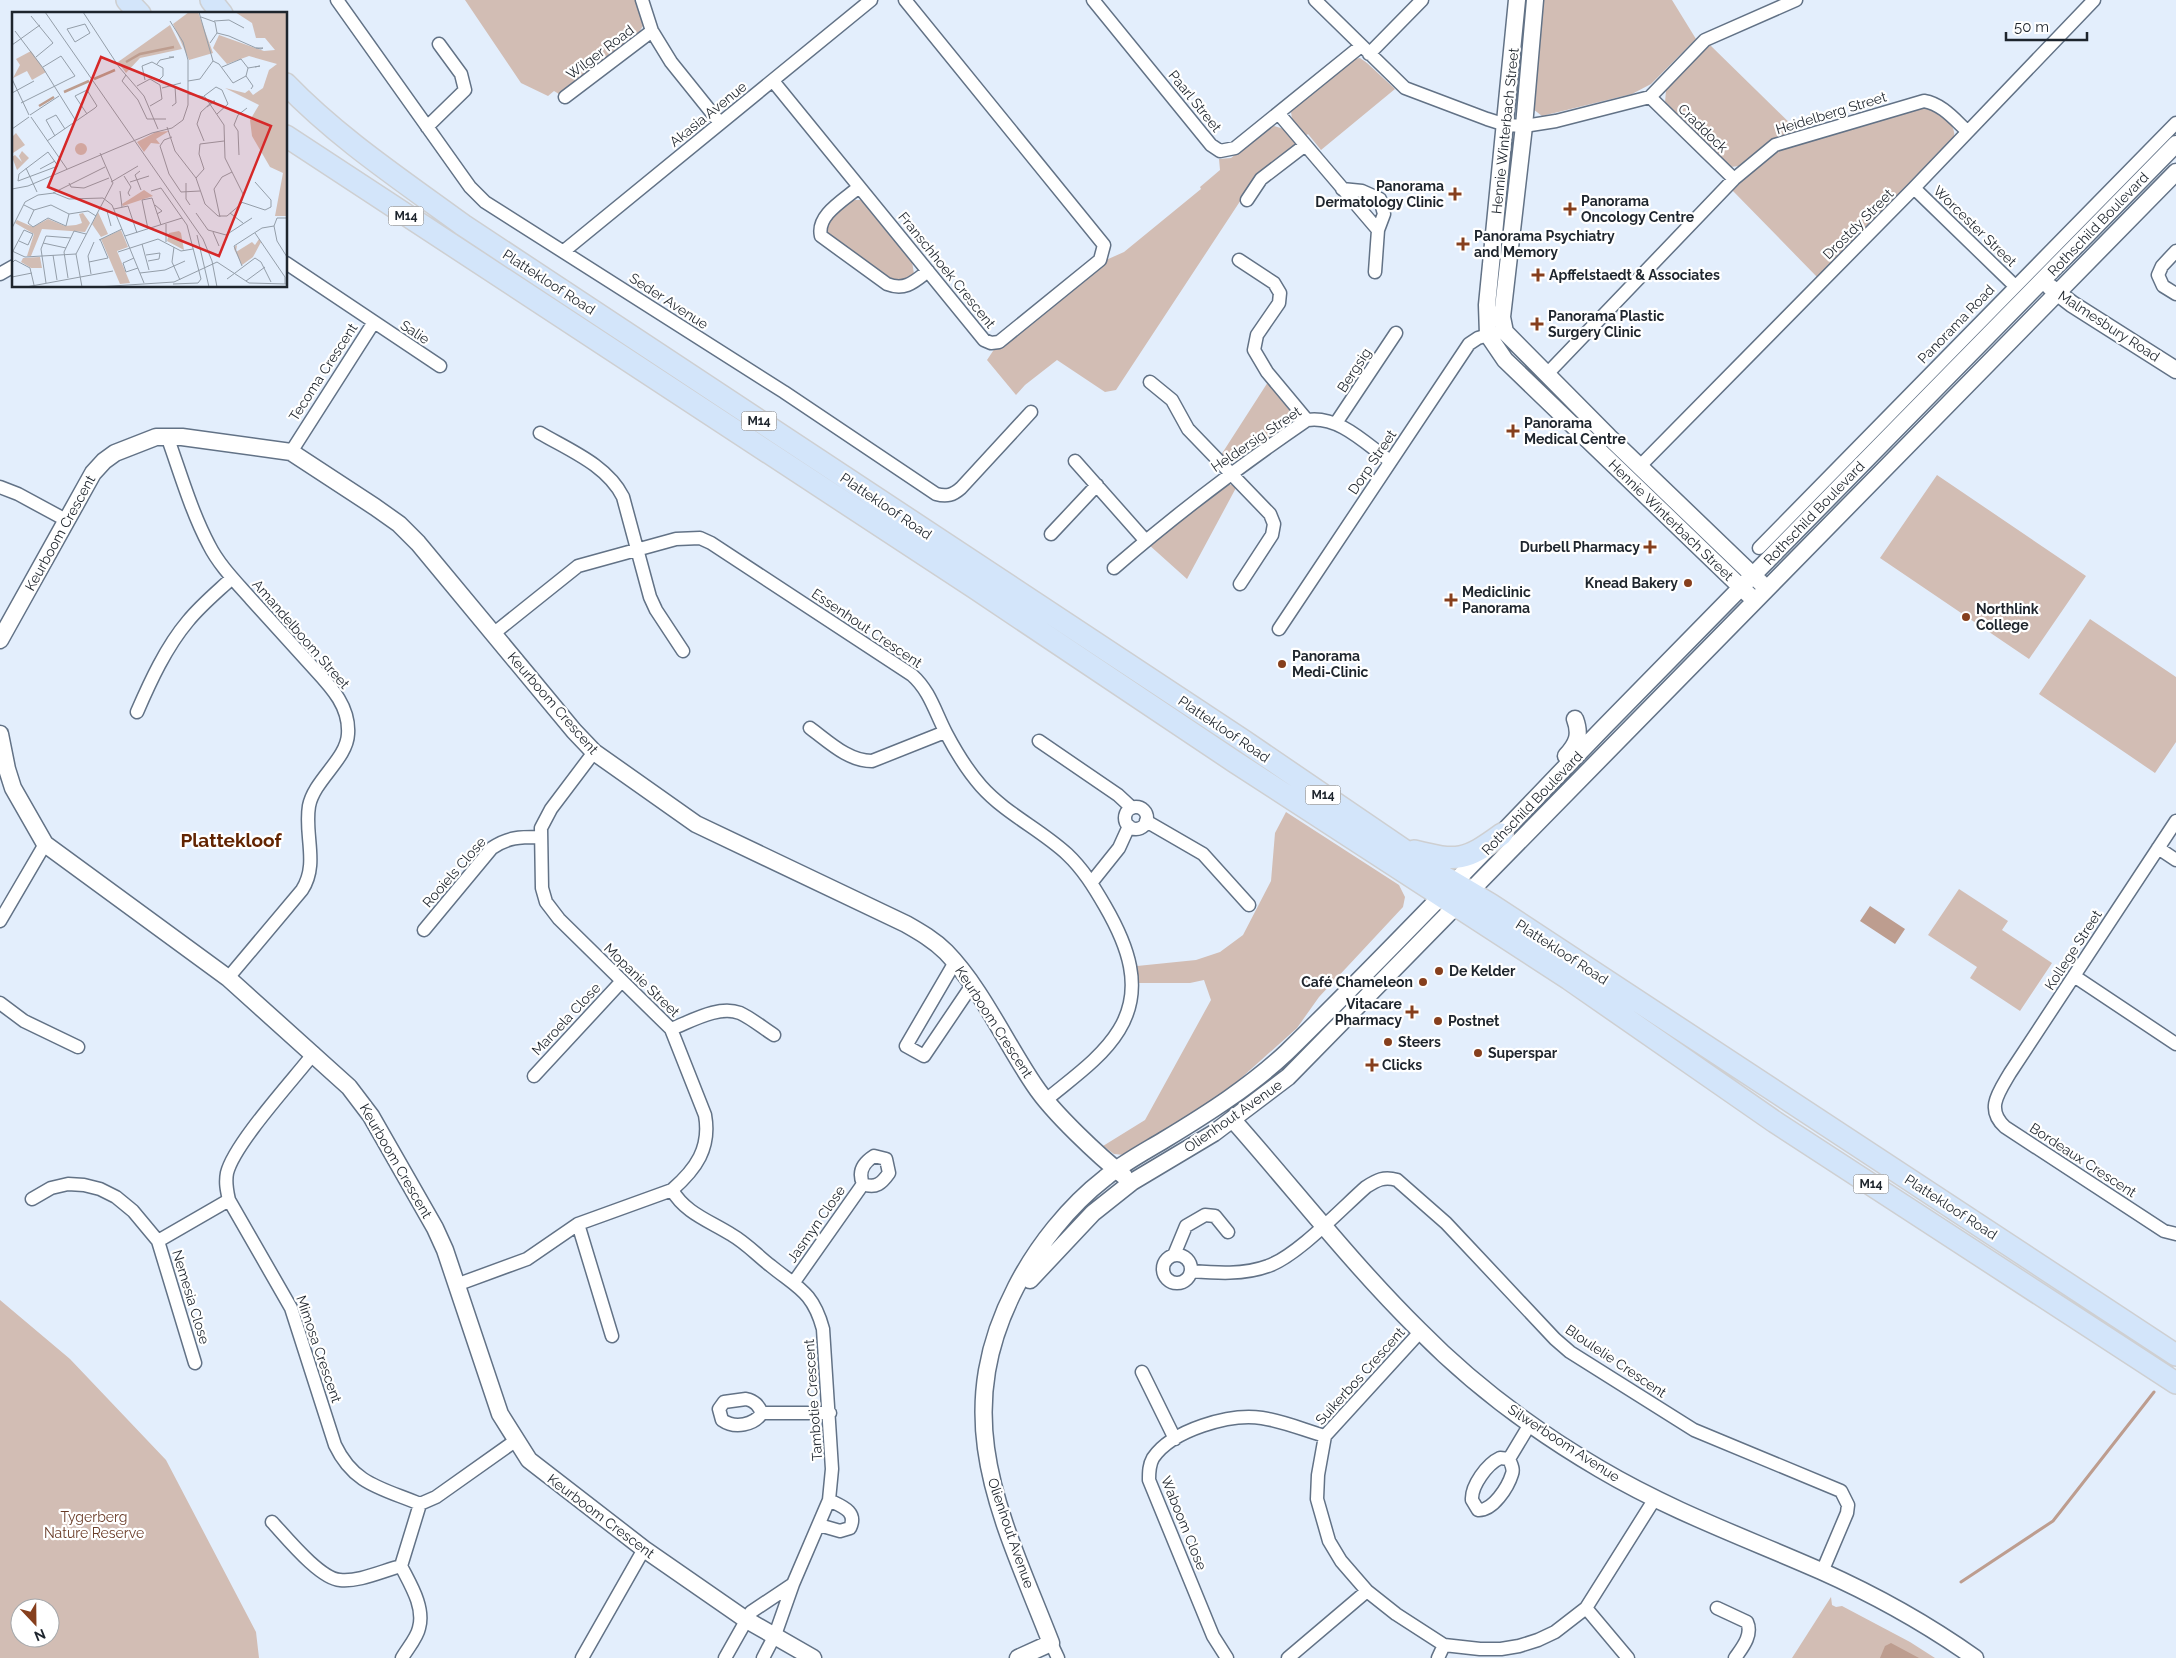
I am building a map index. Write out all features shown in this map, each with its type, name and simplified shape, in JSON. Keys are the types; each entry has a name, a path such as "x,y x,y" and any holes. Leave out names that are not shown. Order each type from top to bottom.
{"main road":[{"path":"127,0 138,12"},
{"path":"210,0 220,12"},
{"name":"Plattekloof Road","path":"288,86 377,163 463,225 1244,741 1401,848 1456,895 1569,979 1775,1122 2176,1383"},
{"name":"Plattekloof Road","path":"288,137 1456,895 2176,1355"},
{"path":"1401,848 1440,858 1457,859 1476,852 1502,834"}],"street":[{"name":"Seder Avenue","path":"337,0 470,187 485,202 564,251 936,494 944,496 953,494 961,488 1031,412"},
{"path":"642,0 652,31 671,62 720,123"},
{"name":"Akasia Avenue","path":"564,251 871,0"},
{"name":"Franschhoek Crescent","path":"773,80 984,340 991,343 999,342 1100,260 1104,244 905,0"},
{"name":"Paarl Street","path":"1093,0 1215,149 1231,150 1365,50 1422,0"},
{"path":"1316,0 1405,88 1472,114 1506,124 1524,126 1556,122 1650,97 1705,40 1796,0"},
{"name":"Hennie Winterbach Street","path":"1517,0 1487,305 1488,334 1505,360 1741,588 1762,594"},
{"name":"Hennie Winterbach Street","path":"1535,0 1524,126 1502,317 1505,332 1753,576 1762,594"},
{"name":"Drostdy Street","path":"1640,466 1914,188 2094,0"},
{"name":"Wilger Road","path":"565,97 652,31"},
{"path":"427,127 465,90 461,74 439,44"},
{"name":"Craddock","path":"1650,97 1734,179"},
{"name":"Heidelberg Street","path":"1546,374 1734,179 1775,145 1924,101 1934,102 1944,109 1966,132"},
{"path":"1278,114 1378,230"},
{"name":"Panorama Road","path":"1759,548 2176,123"},
{"name":"Rothschild Boulevard","path":"1456,895 1502,834 1532,802 2176,144"},
{"path":"1247,200 1261,179 1304,146"},
{"name":"Rothschild Boulevard","path":"1456,895 1615,741 1762,594 2176,172"},
{"path":"859,187 822,219 819,227 821,236 827,243 887,284 897,288 905,287 928,271"},
{"name":"Worcester Street","path":"1914,188 2015,286"},
{"path":"1342,189 1362,191 1380,200 1384,214 1378,230 1375,272"},
{"path":"2176,251 2162,266 2158,274 2163,286 2176,294"},
{"path":"1239,260 1274,283 1280,293 1279,303 1257,335 1254,350 1267,372 1308,420"},
{"name":"Tecoma Crescent","path":"288,264 374,322 291,452"},
{"path":"0,274 12,267"},
{"name":"Malmesbury Road","path":"2042,280 2058,294 2176,370"},
{"name":"Salie","path":"374,322 440,366"},
{"name":"Bergsig","path":"1336,423 1396,332"},
{"name":"Dorp Street","path":"1279,629 1468,344 1488,334 1505,332"},
{"path":"1150,382 1172,400 1188,429 1270,514 1274,524 1272,534 1240,584"},
{"name":"Heldersig Street","path":"1114,568 1145,540 1231,472 1308,420 1320,418 1336,423 1390,462"},
{"path":"540,433 607,473 616,483 623,496 637,550 656,610 684,651"},
{"name":"Keurboom Crescent","path":"0,640 92,473 104,461 142,441 166,436 291,452 399,524 418,543 594,752 696,824 928,936 954,962 972,985 1028,1076 1046,1100 1116,1170 1132,1182"},
{"name":"Amandelboom Street","path":"166,436 209,546 232,578 330,686 347,713 348,736 333,765 314,790 310,802 308,815 311,865 309,879 302,890 228,978"},
{"path":"1075,461 1145,540"},
{"path":"1051,534 1097,485"},
{"path":"0,487 18,494 66,520"},
{"name":"Essenhout Crescent","path":"493,634 578,566 689,538 700,538 912,674 922,683 929,695 945,732 966,767 981,786 1018,819 1065,853 1091,883 1127,948 1132,972 1131,999 1120,1028 1113,1040 1046,1100"},
{"path":"137,712 148,685 186,623 232,578"},
{"path":"1532,802 1543,781 1577,742 1578,730 1576,719"},
{"path":"810,728 852,757 862,761 872,761 945,732"},
{"name":"Keurboom Crescent","path":"0,734 7,768 14,788 45,844 228,978 314,1053 349,1087 371,1116 435,1228 445,1250 494,1400 515,1441 529,1460 542,1472 644,1549 745,1619 813,1658"},
{"path":"1039,741 1118,795 1132,808 1141,808 1147,816 1146,821 1136,829 1129,826 1125,816 1132,808"},
{"name":"Mopanie Street","path":"456,1285 527,1259 578,1224 672,1190 684,1180 701,1155 706,1142 708,1129 705,1115 671,1029 621,982 559,919 546,902 540,875 539,837 544,818 594,752"},
{"path":"1146,821 1203,854 1249,905"},
{"name":"Kollege Street","path":"1996,1095 2176,821"},
{"path":"1091,883 1118,848 1129,826"},
{"name":"Rooiels Close","path":"424,930 492,848 504,840 518,837 539,837"},
{"path":"0,921 45,844"},
{"path":"2158,848 2176,860"},
{"name":"Olienhout Avenue","path":"1058,1658 1002,1518 985,1451 982,1422 984,1388 998,1330 1016,1287 1053,1231 1079,1202 1116,1170 1248,1084 1283,1055 1456,895"},
{"name":"Olienhout Avenue","path":"1004,1316 1038,1270 1093,1213 1132,1182 1188,1150 1259,1101 1318,1048 1456,895"},
{"path":"954,962 906,1046 924,1056 972,985"},
{"path":"2074,976 2176,1044"},
{"name":"Maroela Close","path":"534,1076 621,982"},
{"path":"0,1003 24,1021 78,1047"},
{"path":"671,1029 714,1012 728,1010 740,1014 774,1035"},
{"name":"Mimosa Crescent","path":"314,1053 246,1139 230,1163 226,1188 229,1200 290,1308 335,1445 343,1461 351,1472 364,1481 420,1504"},
{"path":"1164,1140 1210,1122 1233,1120 1236,1102 1248,1084"},
{"name":"Bordeaux Crescent","path":"1996,1095 1994,1102 1996,1115 2005,1127 2164,1231 2176,1234"},
{"path":"1259,1101 1253,1114 1252,1130 1263,1157"},
{"name":"Silwerboom Avenue","path":"1233,1120 1322,1225 1420,1332 1471,1378 1530,1424 1579,1457 1654,1500 1822,1572 1899,1610 1976,1658"},
{"path":"1188,1150 1215,1138 1226,1136 1234,1138 1263,1157"},
{"name":"Bloulelie Crescent","path":"1322,1225 1378,1179 1387,1177 1397,1180 1446,1223 1555,1340 1570,1352 1694,1430 1841,1491 1848,1505 1847,1512 1822,1572"},
{"path":"32,1199 51,1188 68,1184 100,1188 116,1197 134,1211 158,1241 229,1200"},
{"name":"Jasmyn Close","path":"794,1282 863,1184"},
{"name":"Tambotie Crescent","path":"672,1190 679,1203 689,1211 735,1236 773,1268 794,1282 811,1299 821,1321 826,1348 830,1413 832,1469 829,1500 793,1584 775,1636"},
{"path":"1192,1271 1187,1279 1179,1283 1166,1278 1164,1265 1174,1255 1186,1226 1205,1216 1215,1216 1228,1232"},
{"path":"578,1224 612,1336"},
{"path":"1192,1271 1230,1273 1267,1266 1294,1250 1322,1225"},
{"name":"Nemesia Close","path":"158,1241 196,1363"},
{"path":"1174,1255 1187,1258 1192,1271"},
{"name":"Suikerbos Crescent","path":"1420,1332 1325,1436 1318,1475 1317,1499 1329,1541 1341,1561 1367,1591 1396,1614 1444,1645 1480,1649 1519,1646 1555,1632 1586,1608 1654,1500"},
{"path":"1142,1372 1175,1439"},
{"path":"762,1413 830,1413"},
{"name":"Waboom Close","path":"1227,1658 1213,1636 1149,1480 1149,1469 1152,1459 1175,1439 1222,1419 1262,1418 1325,1436"},
{"path":"1509,1459 1530,1424"},
{"path":"402,1658 419,1629 421,1614 410,1583 400,1566 420,1504 436,1497 515,1441"},
{"path":"819,1526 840,1531 850,1528 852,1523 853,1517 848,1509 829,1500"},
{"path":"272,1522 328,1577 339,1580 351,1580 400,1566"},
{"path":"582,1658 644,1549"},
{"path":"725,1658 745,1619 751,1612 793,1584"},
{"path":"1288,1658 1367,1591"},
{"path":"1586,1608 1628,1658"},
{"path":"1717,1608 1747,1622 1749,1626 1749,1635 1735,1658"},
{"path":"763,1658 775,1636"},
{"path":"1018,1658 1051,1643"},
{"path":"1438,1658 1444,1645"}],"green space":[{"path":"465,0 637,0 644,24 638,34 559,94 554,91 548,96 521,83"},
{"path":"1541,0 1672,0 1696,39 1651,84 1632,94 1542,116 1533,109"},
{"path":"1710,45 1800,133 1772,139 1740,166 1730,167 1665,103 1666,90"},
{"path":"1360,58 1395,89 1321,150 1308,134 1304,137 1292,120 1291,111 1353,59"},
{"path":"1924,107 1935,110 1946,118 1953,128 1953,139 1818,278 1732,190 1776,151"},
{"path":"1274,126 1284,129 1296,144 1256,177 1116,390 1105,392 1057,360 1025,385 1016,395 987,360 995,348 1106,260 1124,252 1201,189 1200,187 1220,170 1219,159 1231,158 1267,128"},
{"path":"855,200 862,200 866,204 912,261 914,274 908,279 891,281 826,233 831,217 844,205"},
{"path":"1268,382 1290,409 1292,414 1288,426 1241,460 1227,460 1221,455"},
{"path":"1937,475 2086,576 2029,659 1880,558"},
{"path":"1227,484 1237,486 1187,579 1148,544"},
{"path":"2090,619 2176,677 2176,742 2155,773 2039,694"},
{"path":"1286,812 1399,885 1405,897 1403,907 1319,997 1297,1028 1240,1079 1215,1100 1124,1155 1114,1154 1103,1146 1145,1120 1211,1000 1204,980 1190,983 1138,983 1137,966 1196,960 1220,952 1243,935 1271,881 1275,833"},
{"path":"1959,889 2008,921 2002,930 2052,963 2020,1011 1970,978 1977,967 1928,935"},
{"name":"Tygerberg Nature Reserve","path":"0,1300 70,1359 166,1460 256,1632 259,1658 0,1658"},
{"path":"1831,1597 1832,1605 1836,1607 1842,1606 1910,1642 1935,1658 1792,1658"}],"shaded area":[{"path":"1870,906 1905,929 1895,944 1860,921"},
{"path":"1891,1643 1919,1658 1880,1658 1885,1646"}],"waterway":[{"path":"1961,1582 2053,1521 2154,1392"}],"place":[{"name":"Panorama Dermatology Clinic","path":"1455,194"},
{"name":"Panorama Oncology Centre","path":"1570,209"},
{"name":"Panorama Psychiatry and Memory","path":"1463,244"},
{"name":"Apffelstaedt & Associates","path":"1538,275"},
{"name":"Panorama Plastic Surgery Clinic","path":"1537,324"},
{"name":"Panorama Medical Centre","path":"1513,431"},
{"name":"Durbell Pharmacy","path":"1650,547"},
{"name":"Knead Bakery","path":"1688,583"},
{"name":"Mediclinic Panorama","path":"1451,600"},
{"name":"Northlink College","path":"1966,617"},
{"name":"Panorama Medi-Clinic","path":"1282,664"},
{"name":"De Kelder","path":"1439,971"},
{"name":"Café Chameleon","path":"1423,982"},
{"name":"Vitacare Pharmacy","path":"1412,1012"},
{"name":"Postnet","path":"1438,1021"},
{"name":"Steers","path":"1388,1042"},
{"name":"Superspar","path":"1478,1053"},
{"name":"Clicks","path":"1372,1065"}],"district":[{"name":"Plattekloof","path":"231,840"}]}
